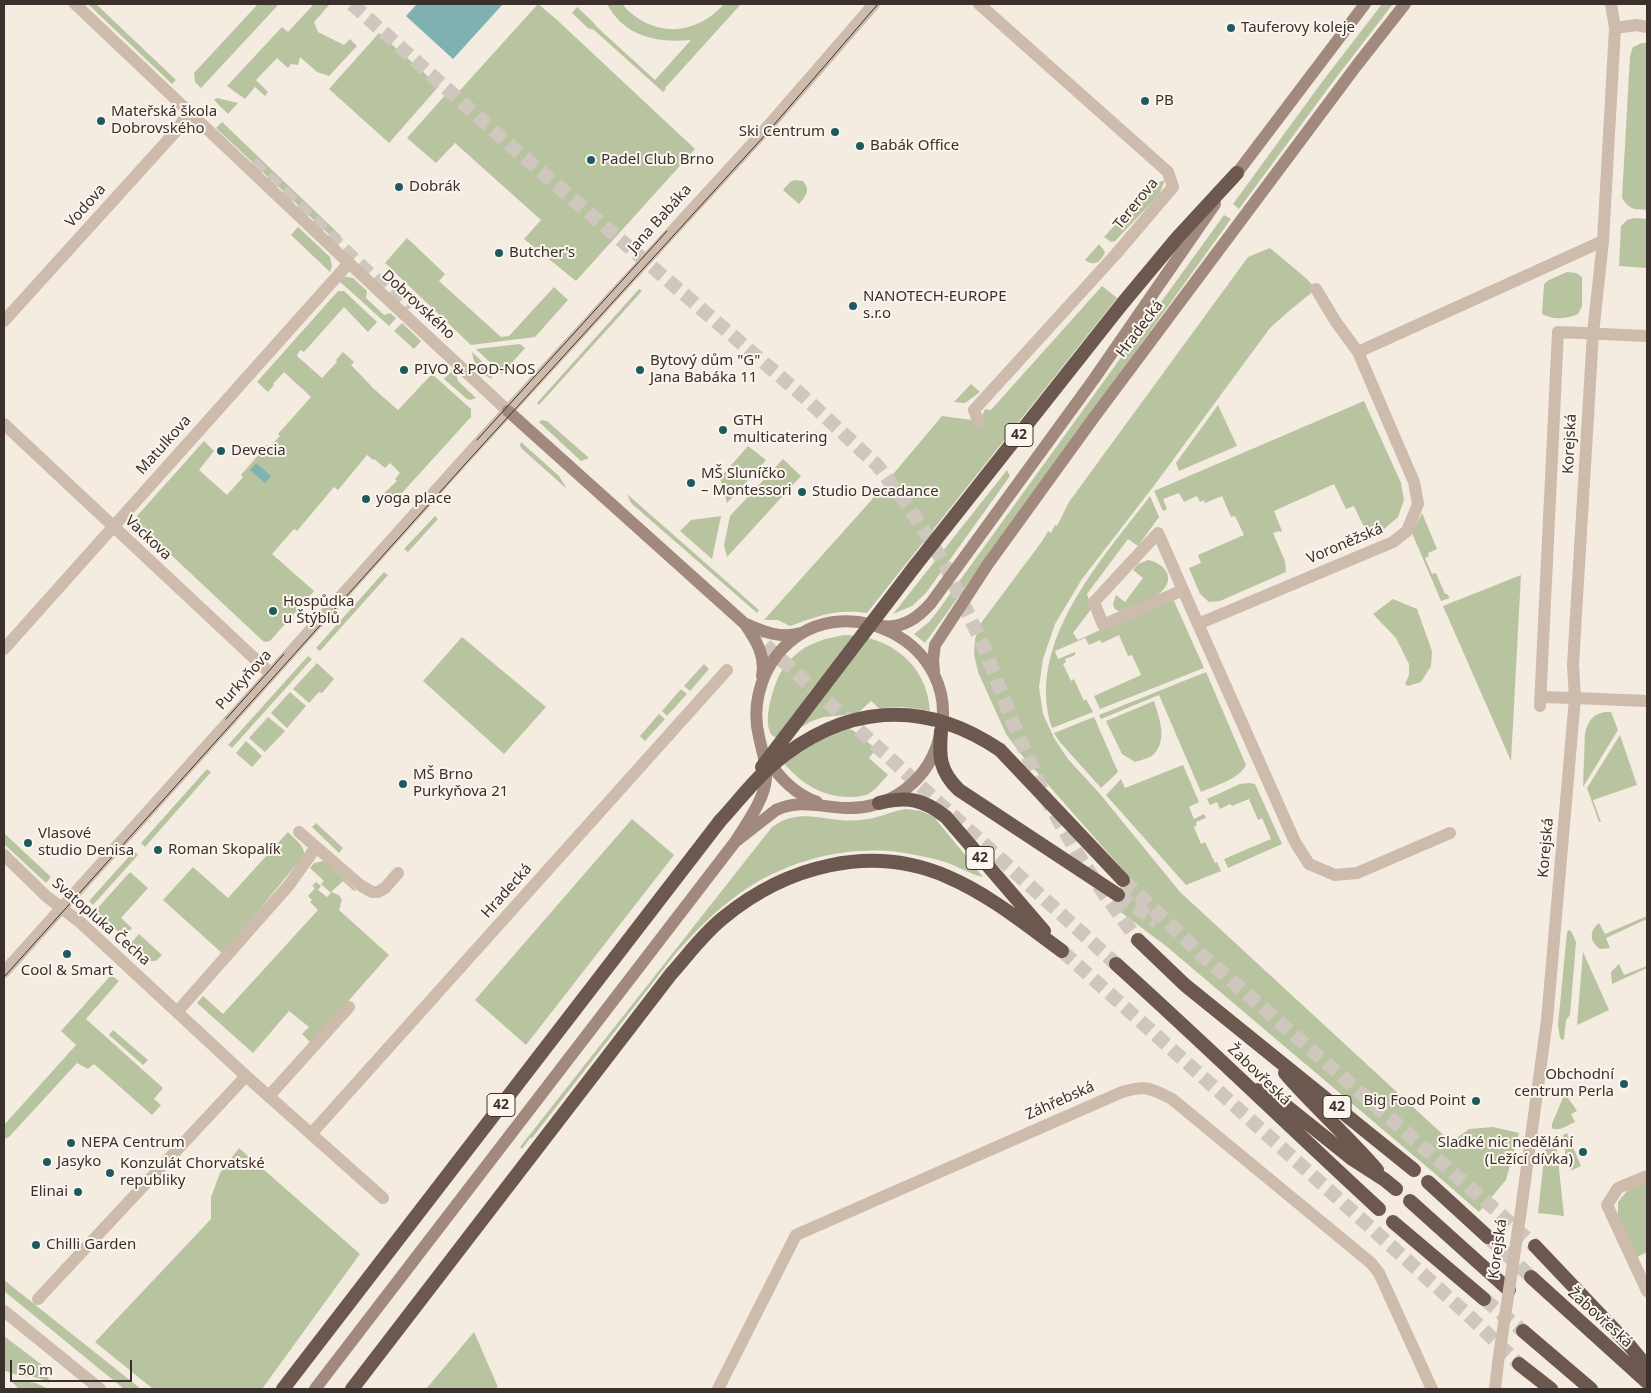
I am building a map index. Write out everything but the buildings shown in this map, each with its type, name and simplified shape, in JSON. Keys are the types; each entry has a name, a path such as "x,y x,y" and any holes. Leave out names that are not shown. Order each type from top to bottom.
{"highway":[{"name":"42","path":"283,1389 915,566 1122,304 1177,238 1236,173"},
{"name":"42","path":"720,821 771,766 807,740 835,726 856,719 890,714 907,715 932,719 972,732 1000,750 1122,880"},
{"path":"941,731 940,750 942,767 959,790 1118,895"},
{"name":"42","path":"352,1389 672,974 703,936 746,900 797,874 829,864 880,861 905,863 936,872 975,891 1012,914 1062,951 989,869 946,817 924,802 902,798 880,803"},
{"name":"Žabovřeská","path":"1138,940 1185,985 1414,1170"},
{"name":"Žabovřeská","path":"1116,964 1184,1025 1379,1209"},
{"name":"42","path":"1260,1046 1332,1124 1359,1149 1385,1180"},
{"name":"42","path":"1238,1078 1285,1105 1351,1158 1396,1189"},
{"path":"1428,1182 1488,1237"},
{"path":"1410,1201 1509,1290"},
{"path":"1393,1222 1484,1299"},
{"path":"1535,1246 1629,1345 1647,1367"},
{"name":"Žabovřeská","path":"1531,1277 1647,1382"},
{"path":"1524,1331 1591,1389"},
{"path":"1519,1364 1551,1389"}],"main road":[{"name":"Hradecká","path":"879,626 894,627 905,624 918,616 931,603 1094,379 1236,173 1365,4"},
{"name":"Hradecká","path":"939,688 933,660 935,645 988,564 1107,400 1351,73 1406,4"},
{"name":"Dobrovského","path":"508,411 745,624 761,652 763,672 760,688"},
{"path":"315,1389 735,842 764,790 766,769 756,716 760,688 766,672 779,653 788,644 808,631 829,623 854,621 879,626 900,637 915,649 928,664 939,688 943,715 941,731 933,757 919,777 899,794 880,803 859,808 802,804 783,807 776,810 735,842"},
{"name":"Dobrovského","path":"745,624 776,635 795,635 808,631"},
{"path":"761,745 773,769 785,782 799,794 826,805"}],"street":[{"name":"Dobrovského","path":"75,4 508,411"},
{"name":"Jana Babáka","path":"508,411 763,132 874,4"},
{"name":"Tererova","path":"978,420 974,410 1116,254 1173,187 1168,172 979,4"},
{"name":"Korejská","path":"1495,1389 1547,1020 1575,698 1573,665 1593,333 1603,241 1615,28 1610,4"},
{"path":"1615,28 1647,27"},
{"name":"Vodova","path":"4,321 178,129 189,111"},
{"path":"1358,352 1603,241"},
{"name":"Matulkova","path":"4,649 349,263"},
{"name":"Voroněžská","path":"1198,624 1393,542 1407,531 1418,504 1414,482 1358,352 1336,322 1316,289"},
{"name":"Korejská","path":"1575,698 1540,702 1556,365 1558,332 1593,333"},
{"path":"1593,333 1647,336"},
{"name":"Purkyňova","path":"4,972 508,411"},
{"name":"Vackova","path":"4,424 271,674"},
{"path":"1183,590 1103,624 1094,602 1158,533 1295,842 1309,864 1335,875 1357,873 1450,833"},
{"name":"Hradecká","path":"311,1134 728,670"},
{"path":"1575,698 1647,702"},
{"path":"299,832 360,885 372,892 378,892 385,888 398,873"},
{"path":"177,1012 289,886 316,847"},
{"name":"Svatopluka Čecha","path":"4,856 46,896 62,907 246,1076 383,1198"},
{"path":"269,1096 349,1007"},
{"path":"38,1299 246,1076"},
{"name":"Záhřebská","path":"718,1389 796,1235 1122,1092 1141,1087 1152,1089 1172,1099 1371,1262 1379,1273 1432,1389"},
{"path":"1647,1176 1618,1188 1608,1204 1647,1291"},
{"path":"4,1311 100,1389"}],"green space":[{"path":"88,4 96,4 176,80 172,84"},
{"path":"258,4 279,4 201,88 195,82 194,73"},
{"path":"314,4 330,4 314,22 318,32 344,45 350,39 357,46 329,76 317,72 300,57 298,65 291,64 288,68 277,58 256,80 268,92 265,96 255,87 245,99 227,86 282,27 288,32"},
{"name":"Padel Club Brno","path":"538,4 695,149 576,281 524,239 541,220 455,143 436,163 407,138 447,93 453,98"},
{"path":"607,4 622,4 646,23 659,28 673,29 700,23 724,4 741,4 663,92 594,30 588,28 572,13 577,7 655,80 691,40 654,39 643,36 623,24"},
{"path":"1382,4 1393,4 1239,209 1233,204 1322,82"},
{"path":"379,33 439,86 389,143 329,89"},
{"path":"1647,43 1647,210 1632,208 1622,198 1630,56 1633,47"},
{"path":"217,98 238,103 228,114 214,100"},
{"path":"222,122 341,236 341,240 334,239 216,128"},
{"path":"794,180 803,181 807,187 805,196 799,204 783,190"},
{"path":"1165,180 1159,195 1115,241 1111,242 1104,237 1151,185"},
{"path":"1224,215 1231,219 925,643 914,634 929,622 937,612"},
{"path":"1634,218 1647,219 1647,268 1619,266 1621,226 1627,220"},
{"path":"298,227 330,257 332,266 330,272 291,235"},
{"path":"407,238 445,274 439,281 501,337 509,336 554,287 568,300 535,337 471,345 385,263"},
{"path":"1099,244 1105,252 1101,258 1094,263 1085,260"},
{"path":"1270,248 1316,289 1270,328 1153,487 1082,579 1055,624 1043,659 1039,687 1043,714 1054,738 1068,759 1100,794 1180,892 1451,1142 1469,1129 1493,1127 1519,1133 1506,1180 1479,1212 1166,946 1114,907 1125,872 1020,753 1006,734 978,672 974,654 975,639 981,623 1048,531 1051,533 1055,525 1057,526 1069,502 1248,257"},
{"path":"1567,272 1576,273 1582,277 1582,306 1578,314 1560,318 1542,314 1544,284"},
{"path":"342,276 353,278 367,291 366,298 384,315 390,313 396,318 389,326 337,279"},
{"path":"1102,286 1117,298 867,613 836,613 819,616 790,626 778,620 764,620 868,504 942,416 972,420 982,416 985,409 991,410"},
{"path":"639,289 642,291 539,405 537,403"},
{"path":"338,291 344,291 377,322 368,332 344,307 304,352 300,350 297,356 322,378 337,362 336,360 343,352 354,362 351,365 398,410 432,374 471,409 471,417 391,505 381,496 397,481 395,479 400,473 390,463 385,468 367,455 338,490 334,487 297,531 294,529 272,554 314,591 270,641 264,642 137,523 137,516 204,441 214,451 199,470 227,495 243,477 241,475 267,445 269,447 280,436 278,434 311,397 284,372 268,392 257,382"},
{"path":"402,323 421,341 414,349 394,331"},
{"path":"520,344 525,348 502,374 476,349"},
{"path":"472,352 490,369 492,379 478,368"},
{"path":"452,371 458,381 476,398 467,399 444,379"},
{"path":"971,384 980,392 965,403 954,402"},
{"path":"1364,401 1401,483 1404,500 1398,517 1384,529 1372,534 1363,525 1354,506 1346,509 1334,484 1274,511 1282,531 1273,533 1285,561 1286,572 1220,601 1209,602 1200,594 1189,568 1201,563 1198,555 1244,535 1235,516 1231,517 1222,496 1205,503 1204,500 1200,502 1197,496 1184,502 1179,493 1163,499 1167,509 1163,511 1154,491"},
{"path":"1218,405 1237,446 1179,471 1176,463"},
{"path":"542,420 547,421 589,458 581,461 539,422"},
{"path":"521,442 559,476 567,489 522,449 520,446"},
{"path":"748,446 766,460 727,503 720,478"},
{"path":"783,459 801,476 727,557 724,545 730,516"},
{"path":"1007,470 1010,476 926,593 912,606 893,614"},
{"path":"627,494 759,610 757,613 631,503"},
{"path":"1150,496 1159,517 1138,546 1128,539 1087,594 1092,608 1073,633 1078,640 1162,602 1174,601 1204,668 1100,709 1094,696 1141,675 1132,655 1128,656 1119,635 1102,643 1100,640 1089,645 1085,638 1055,651 1058,659 1075,652 1075,655 1065,659 1066,662 1063,664 1071,681 1074,679 1084,701 1086,699 1093,712 1052,728 1046,696 1049,665 1058,634 1073,603 1091,574"},
{"path":"1422,513 1437,549 1428,553 1429,556 1425,558 1432,574 1436,573 1445,594 1450,598 1441,601 1412,533"},
{"path":"435,516 438,519 408,552 404,549"},
{"path":"721,516 712,559 680,531 691,520"},
{"path":"1148,560 1159,564 1166,571 1168,581 1166,586 1155,597 1118,611 1113,604 1116,595 1125,602 1143,578 1133,570 1138,564"},
{"path":"384,572 388,575 320,651 316,648"},
{"path":"1521,575 1511,761 1443,606"},
{"path":"1393,599 1417,609 1432,651 1431,666 1421,682 1408,686 1405,684 1409,675 1409,664 1396,638 1373,614"},
{"path":"845,635 877,641 891,647 903,656 922,679 930,711 899,707 880,709 871,701 857,714 824,717 812,721 782,738 775,737 770,732 768,725 769,706 783,669 804,648 824,640"},
{"path":"462,637 546,707 504,754 423,681"},
{"path":"308,656 312,659 232,748 228,745"},
{"path":"317,663 334,679 322,693 319,692 309,703 293,689"},
{"path":"704,664 709,669 690,691 684,686"},
{"path":"1206,672 1246,765 1238,775 1201,792 1159,695 1101,719 1099,715"},
{"path":"681,689 687,694 667,716 662,711"},
{"path":"290,692 306,706 287,728 271,713"},
{"path":"1154,701 1161,728 1161,742 1154,754 1135,762 1122,754 1106,721"},
{"path":"1611,712 1618,730 1583,787 1586,729 1594,716"},
{"path":"659,714 665,719 645,741 640,736"},
{"path":"268,717 285,731 265,752 249,738"},
{"path":"1094,717 1118,772 1101,788 1054,733"},
{"path":"847,727 876,749 869,758 888,775 871,793 856,797 830,795 802,780 779,757"},
{"path":"1620,735 1637,785 1593,800 1601,822 1599,822 1587,788"},
{"path":"246,741 262,756 252,767 236,753"},
{"path":"1183,765 1199,802 1189,807 1194,819 1204,814 1206,818 1196,822 1197,825 1194,827 1201,844 1205,842 1221,871 1186,885 1106,795 1121,779 1125,788"},
{"path":"207,769 211,772 145,847 141,843"},
{"path":"1240,784 1255,784 1282,844 1228,868 1224,859 1271,839 1262,818 1258,820 1249,799 1220,809 1217,802 1210,805 1207,799"},
{"path":"906,809 921,811 934,817 983,877 948,863 918,855 899,852 855,851 810,859 768,876 749,887 716,912 676,953 532,1138 522,1149 520,1147 772,827 794,817 805,816 849,821 873,818"},
{"path":"632,819 674,855 526,1045 475,1000"},
{"path":"316,823 343,848 339,853 312,827"},
{"path":"288,832 301,845 304,855 223,954 163,900 193,867 228,898"},
{"path":"4,833 51,877 46,883 4,844"},
{"path":"134,851 138,855 93,905 89,901"},
{"path":"324,861 356,890 354,891 343,881 331,892 339,895 342,900 339,910 389,955 311,1043 302,1034 309,1027 289,1011 253,1053 197,1003 203,996 223,1014 318,910 310,902 312,900 308,896 315,888 312,886 316,882 321,886 318,890 327,897 331,893 321,884 324,881 310,868 314,863"},
{"path":"130,872 148,888 121,918 132,928 124,937 95,911"},
{"path":"1647,916 1647,919 1606,938 1610,948 1600,949 1592,939 1593,929 1599,923 1605,934"},
{"path":"1569,930 1576,942 1570,1015 1566,1020 1564,1039 1562,1040 1558,1025 1567,932"},
{"path":"139,934 162,955 156,961 150,961 131,943"},
{"path":"1583,952 1609,1010 1577,1025"},
{"path":"1619,964 1624,975 1647,966 1647,968 1612,984 1611,972"},
{"path":"111,975 119,981 86,1019 163,1088 154,1099 161,1105 152,1115 94,1064 88,1069 77,1063 9,1137 4,1139 4,1125 76,1045 61,1031"},
{"path":"113,1030 148,1060 143,1065 109,1035"},
{"path":"1564,1095 1566,1095 1577,1111 1571,1114 1575,1122 1564,1128 1555,1129 1552,1128 1552,1124"},
{"path":"1567,1133 1581,1166 1572,1170 1567,1168 1563,1135"},
{"path":"1549,1146 1555,1147 1557,1150 1564,1216 1538,1213 1545,1150"},
{"path":"239,1148 360,1254 262,1389 153,1389 95,1342 211,1219 211,1197 220,1173"},
{"path":"1647,1181 1647,1252 1635,1258 1618,1220 1618,1202 1631,1186"},
{"path":"4,1280 141,1389 124,1389 4,1291"},
{"path":"474,1332 498,1387 494,1389 426,1389"},
{"path":"4,1336 42,1365 46,1370 50,1383 39,1378 4,1370"},
{"path":"13,1380 36,1383 48,1389 19,1389 12,1382"}],"water":[{"path":"417,4 503,4 453,59 406,16"},
{"path":"256,463 271,476 265,483 250,470"}],"tunnel":[{"path":"352,4 511,146 803,396 877,465 909,507 944,563 983,645 1011,718 1044,795 1082,861 1138,940"},
{"path":"252,163 408,310"},
{"path":"750,631 1116,964"},
{"path":"1123,880 1202,955 1535,1246"},
{"path":"1118,895 1157,922"},
{"path":"1062,951 1466,1313 1519,1364"},
{"path":"1488,1237 1531,1277"},
{"path":"1484,1299 1523,1331"}],"tram line":[{"path":"4,977 467,462 766,134 878,4"},
{"path":"477,440 667,231"},
{"path":"226,719 284,654"}],"place":[{"name":"Tauferovy koleje","path":"1231,28"},
{"name":"PB","path":"1145,101"},
{"name":"Mateřská škola Dobrovského","path":"101,121"},
{"name":"Ski Centrum","path":"835,132"},
{"name":"Babák Office","path":"860,146"},
{"name":"Padel Club Brno","path":"591,160"},
{"name":"Dobrák","path":"399,187"},
{"name":"Butcher's","path":"499,253"},
{"name":"NANOTECH-EUROPE s.r.o","path":"853,306"},
{"name":"PIVO & POD-NOS","path":"404,370"},
{"name":"Bytový dům \"G\" Jana Babáka 11","path":"640,370"},
{"name":"GTH multicatering","path":"723,430"},
{"name":"Devecia","path":"221,451"},
{"name":"MŠ Sluníčko – Montessori","path":"691,483"},
{"name":"Studio Decadance","path":"802,492"},
{"name":"yoga place","path":"366,499"},
{"name":"Hospůdka u Štýblů","path":"273,611"},
{"name":"MŠ Brno Purkyňova 21","path":"403,784"},
{"name":"Vlasové studio Denisa","path":"28,843"},
{"name":"Roman Skopalík","path":"158,850"},
{"name":"Cool & Smart","path":"67,954"},
{"name":"Obchodní centrum Perla","path":"1624,1084"},
{"name":"Big Food Point","path":"1476,1101"},
{"name":"NEPA Centrum","path":"71,1143"},
{"name":"Sladké nic nedělání (Ležící dívka)","path":"1583,1152"},
{"name":"Jasyko","path":"47,1162"},
{"name":"Konzulát Chorvatské republiky","path":"110,1173"},
{"name":"Elinai","path":"78,1192"},
{"name":"Chilli Garden","path":"36,1245"}]}
